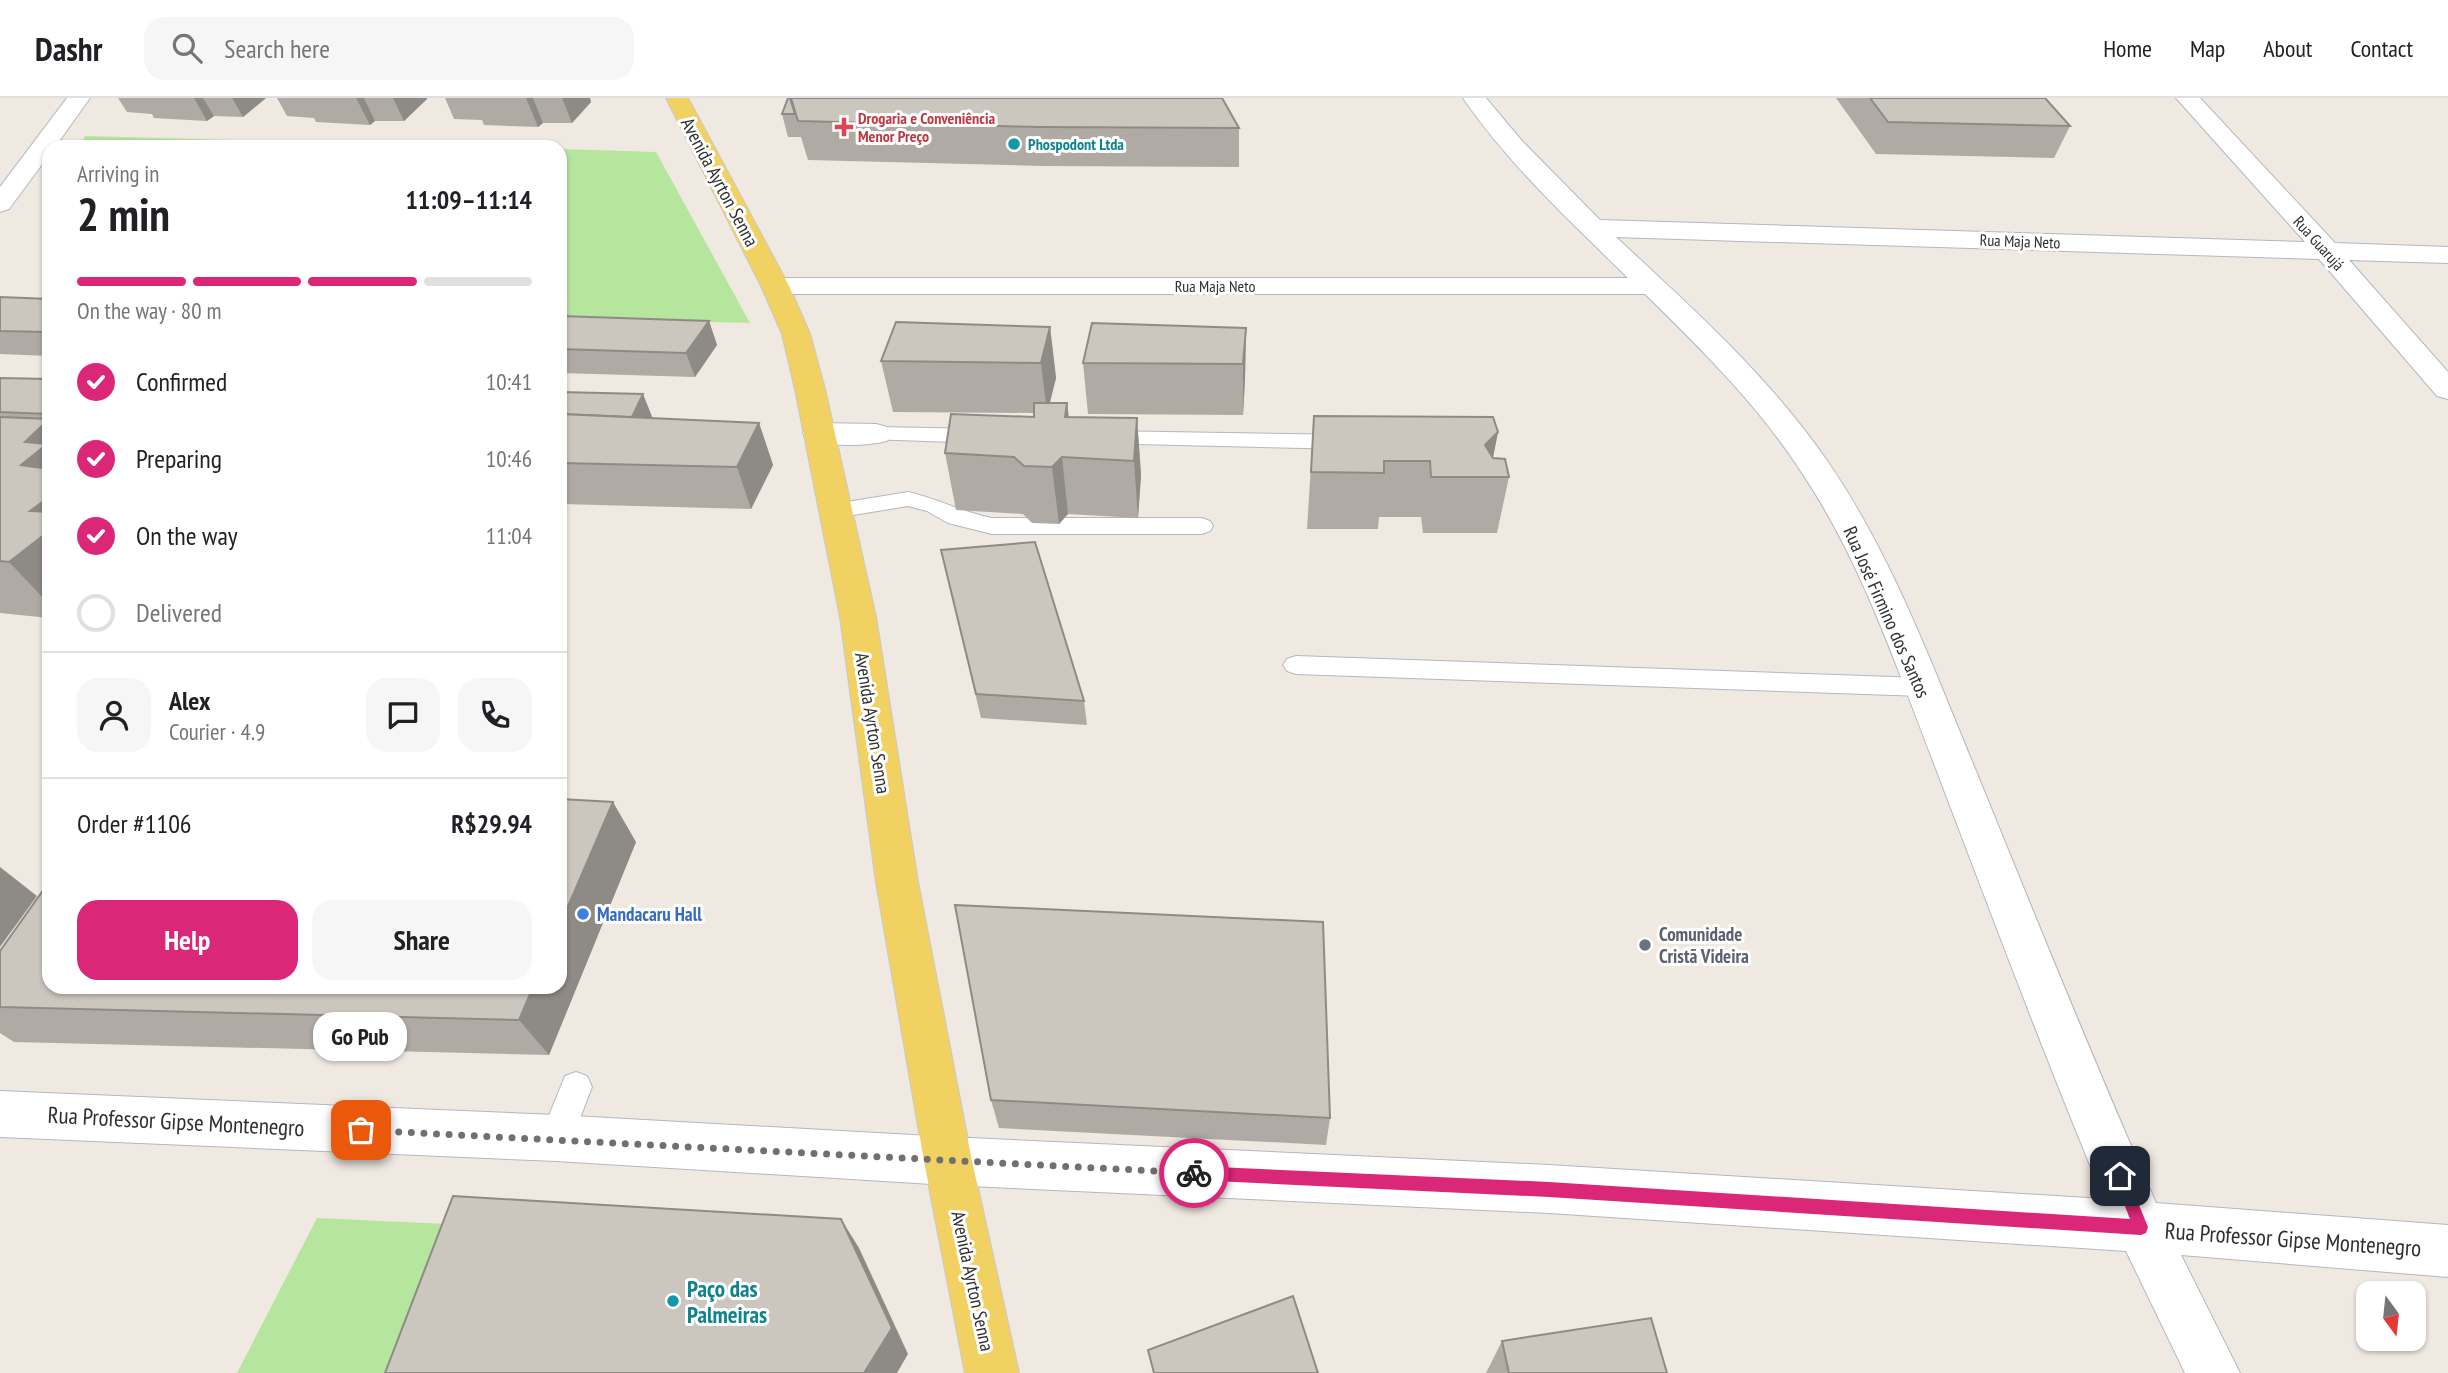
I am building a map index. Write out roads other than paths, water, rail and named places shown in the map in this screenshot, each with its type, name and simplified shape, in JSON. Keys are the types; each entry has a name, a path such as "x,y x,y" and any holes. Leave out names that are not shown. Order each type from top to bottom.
{"main road":[{"name":"Avenida Ayrton Senna","path":"677,98 775,286 796,334 858,617 897,882 948,1161 992,1373"}],"street":[{"path":"48,140 79,98"},
{"name":"Rua José Firmino dos Santos","path":"1474,98 1493,123 1591,228 1654,286 1769,407 1814,467 1855,534 1905,644 2141,1227 2213,1373"},
{"name":"Rua Guarujá","path":"2187,98 2326,250 2448,390"},
{"path":"0,204 42,148"},
{"name":"Rua Maja Neto","path":"1591,228 2448,255"},
{"name":"Rua Maja Neto","path":"775,286 1654,286"},
{"path":"819,433 876,434"},
{"name":"Rua Professor Gipse Montenegro","path":"0,1114 556,1138 948,1161 1549,1189 2141,1227 2448,1251"}],"lane":[{"path":"876,434 1000,436"},
{"path":"1082,437 1357,442"},
{"path":"835,511 908,499 934,505 956,518 992,526 1202,526"},
{"path":"1296,665 1922,687"},
{"path":"556,1138 576,1087"}],"place":[{"name":"Drogaria e Conveniência Menor Preço","path":"844,127"},
{"name":"Phospodont Ltda","path":"1014,144"},
{"name":"Mandacaru Hall","path":"583,914"},
{"name":"Comunidade Cristã Videira","path":"1645,945"},
{"name":"Go Pub","path":"361,1130"},
{"name":"Paço das Palmeiras","path":"673,1301"}]}
